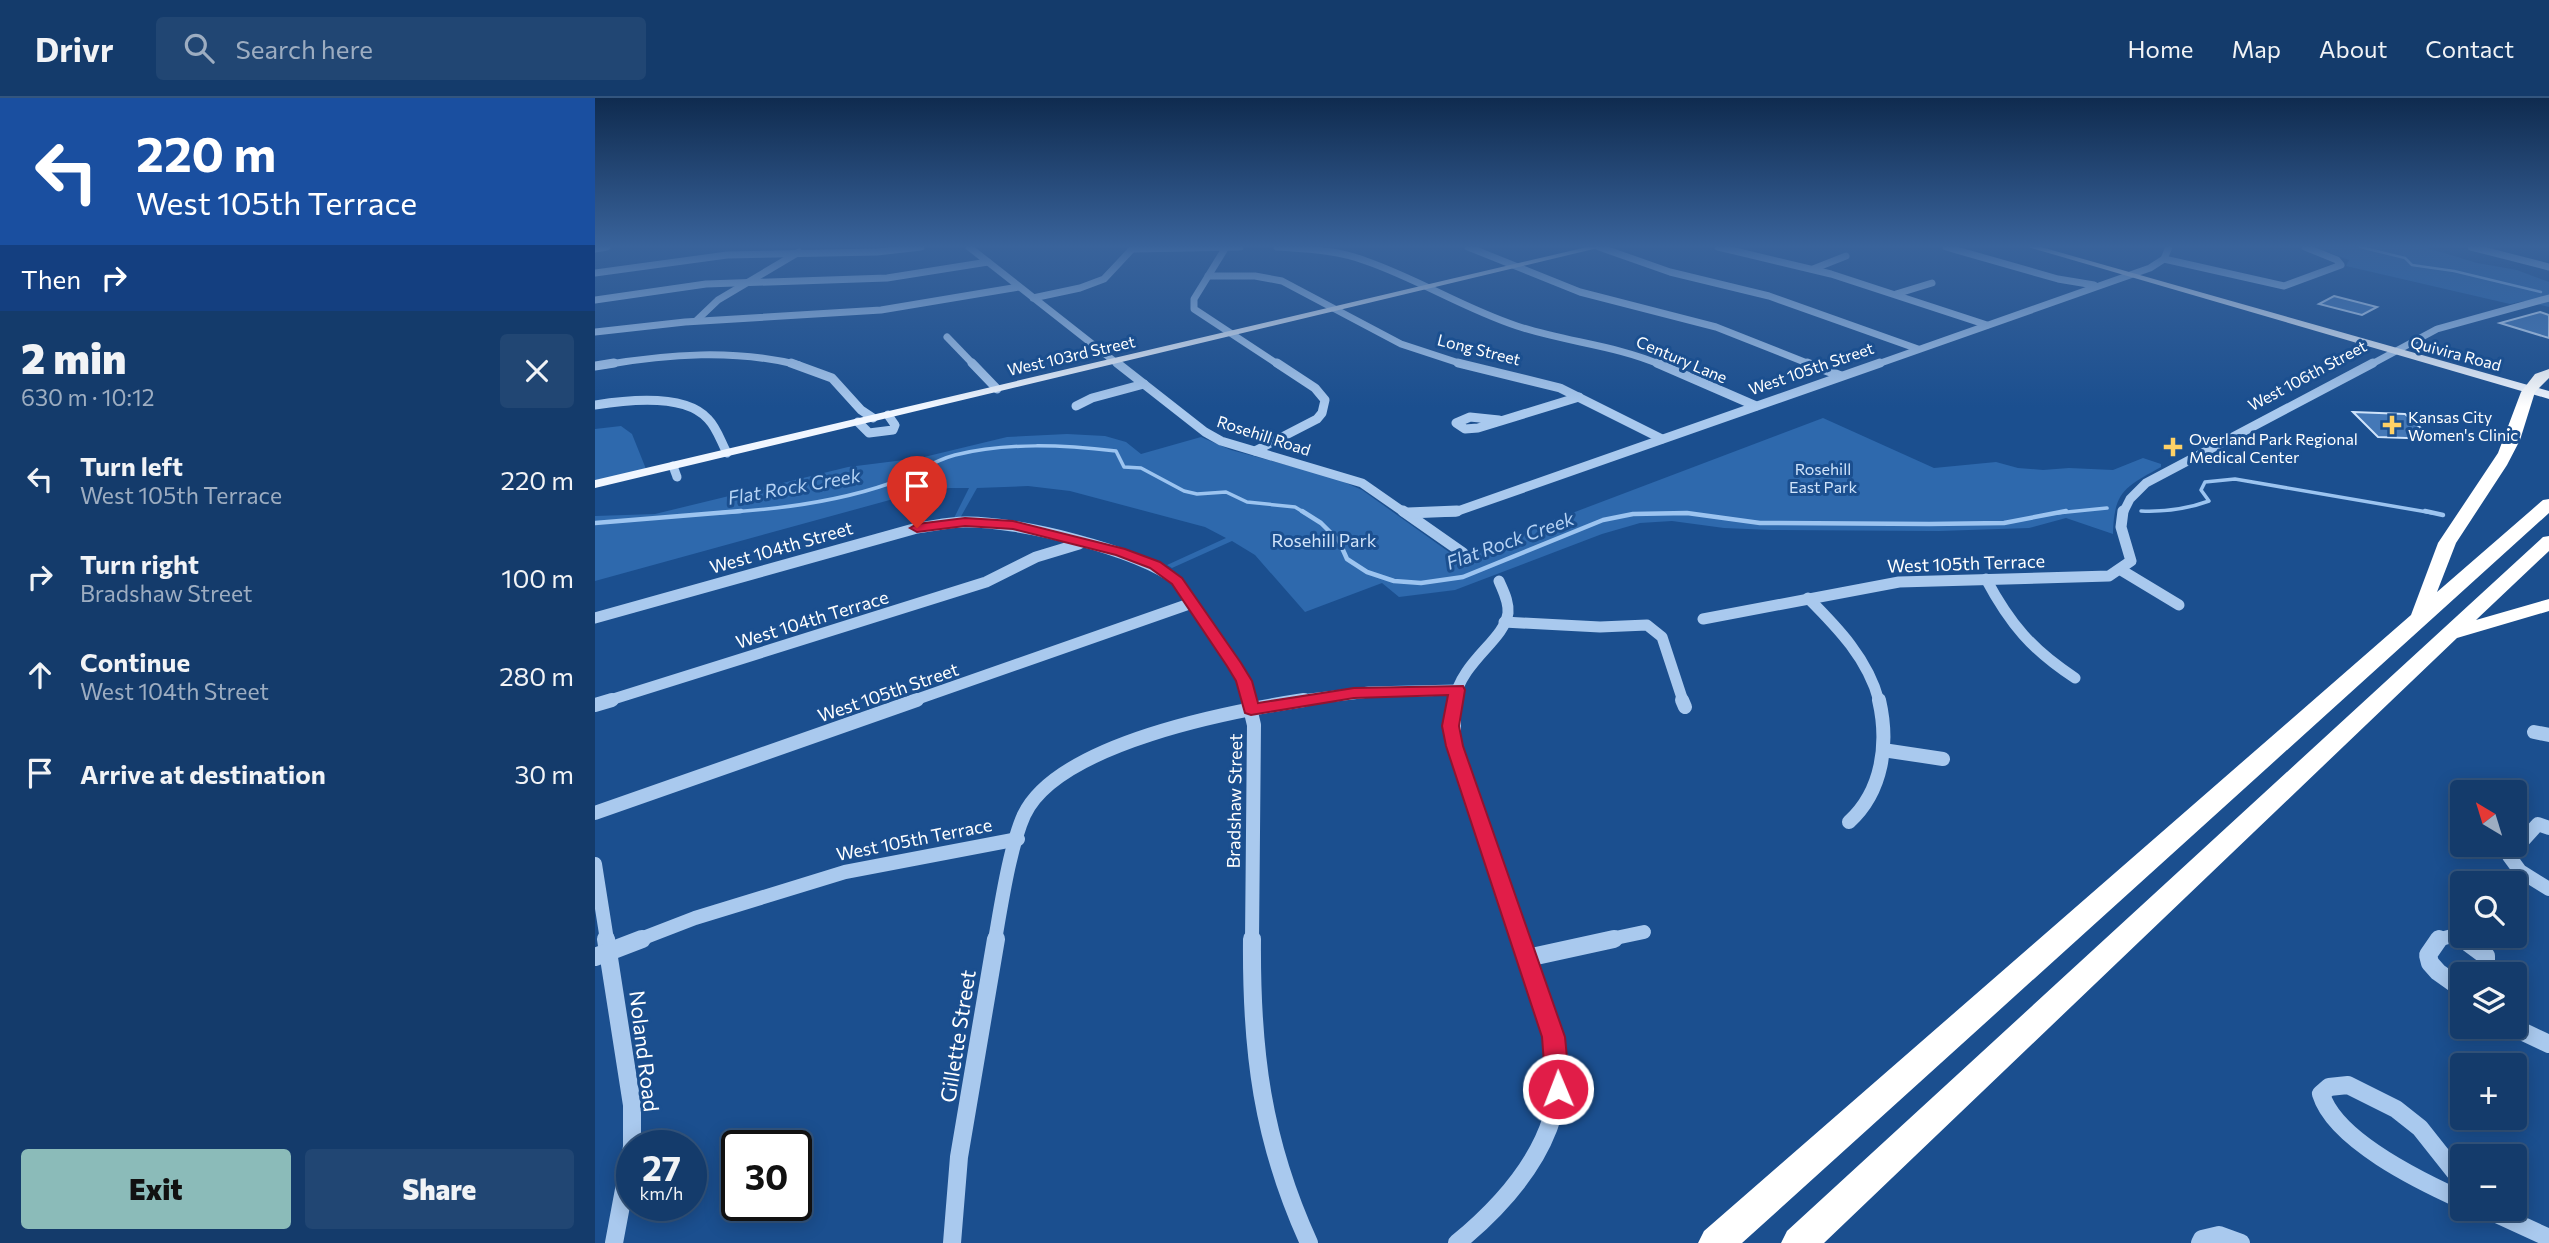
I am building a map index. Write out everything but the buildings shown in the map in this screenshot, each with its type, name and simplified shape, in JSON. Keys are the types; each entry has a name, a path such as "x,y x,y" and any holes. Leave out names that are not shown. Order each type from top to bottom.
{"highway":[{"path":"2418,619 2451,535 2486,487 2506,453 2541,381"},
{"path":"1716,1243 2549,505"},
{"path":"1799,1243 2549,541"},
{"path":"2450,634 2549,605"}],"main road":[{"name":"West 103rd Street","path":"595,484 675,471 727,453 1372,300"},
{"name":"Quivira Road","path":"2227,300 2392,352 2541,381"},
{"name":"Quivira Road","path":"2241,300 2541,381 2549,395"}],"street":[{"path":"697,320 718,300"},
{"path":"595,332 697,320 863,312 946,300"},
{"name":"Rosehill Road","path":"1036,300 1205,432 1221,441 1362,483 1463,553"},
{"path":"1195,300 1192,305 1197,312 1315,388 1325,400 1322,413 1317,419 1255,451"},
{"name":"Long Street","path":"1317,300 1384,337 1419,352 1553,386 1662,439"},
{"name":"Century Lane","path":"1454,300 1508,324 1639,355 1756,406"},
{"path":"1611,300 1716,327 1841,376"},
{"path":"1781,300 1918,349"},
{"path":"1912,300 1987,325"},
{"name":"West 105th Street","path":"1408,513 1455,512 2055,300"},
{"name":"West 106th Street","path":"2121,570 2131,561 2121,534 2121,525 2126,503 2134,492 2162,474 2450,324 2540,300"},
{"path":"947,338 997,389"},
{"path":"595,366 682,356 756,358 805,367 834,379 866,415 873,418"},
{"path":"1076,406 1092,398 1144,384"},
{"path":"1499,421 1579,397"},
{"path":"595,404 646,401 695,409 708,418 727,453"},
{"path":"858,422 869,433 882,433 893,430 895,425 888,415"},
{"name":"West 105th Street","path":"1436,533 1455,512"},
{"name":"Bradshaw Street","path":"978,522 1013,525 1136,557 1155,565 1177,581 1244,681 1254,726 1253,1042 1259,1095 1275,1160 1309,1243"},
{"name":"West 104th Street","path":"595,618 892,534 942,524 978,522"},
{"path":"1036,557 1045,533"},
{"name":"West 104th Terrace","path":"595,705 986,582 1036,557 1083,543"},
{"path":"2121,570 2179,605"},
{"name":"West 105th Terrace","path":"1703,619 1899,582 2091,578 2109,576 2121,570"},
{"path":"1986,579 2004,614 2023,640 2042,658 2075,678"},
{"path":"1457,1243 1487,1220 1511,1195 1535,1160 1552,1120 1558,1089 1557,1054 1454,746 1451,726 1457,690 1464,672 1499,636 1509,610 1508,599 1499,581"},
{"path":"1808,598 1848,638 1875,683 1885,726 1880,771 1869,801 1849,822"},
{"name":"West 105th Street","path":"595,813 1192,603"},
{"path":"1504,622 1587,627 1647,625 1663,637 1675,683 1685,706"},
{"name":"West 105th Terrace","path":"602,954 695,918 845,872 1018,839 1026,811 1042,792 1087,759 1146,735 1251,710 1354,693 1457,690"},
{"path":"2534,732 2549,735"},
{"path":"1883,750 1943,759"},
{"path":"2549,828 2537,824 2509,856 2511,863 2519,870 2549,887"},
{"name":"Gillette Street","path":"952,1243 956,1181 1005,881 1018,839"},
{"name":"Noland Road","path":"595,864 602,954 632,1105 632,1147 614,1243"},
{"path":"1527,958 1644,932"},
{"path":"2450,979 2430,963 2428,955 2439,938 2458,937 2480,948 2486,956 2486,962"},
{"path":"2527,1034 2549,1044"},
{"path":"2450,1166 2420,1128 2396,1109 2348,1085 2329,1087 2321,1094 2320,1103 2329,1115 2347,1130 2421,1179 2450,1194"},
{"path":"2513,1221 2549,1238"},
{"path":"2200,1243 2202,1239 2219,1235 2241,1243"}],"green space":[{"path":"2495,300 2549,300 2549,307 2524,301 2510,304"},
{"path":"1823,418 1934,468 1996,462 2018,468 2043,470 2113,470 2143,458 2161,464 2161,467 2138,480 2124,492 2116,508 2113,534 2066,518 2029,528 1939,531 1771,530 1724,528 1672,521 1640,523 1602,534 1455,590 1399,597 1382,583 1305,612 1255,555 1232,541 1172,568 1167,565 1226,538 1205,527 1070,491 1028,486 977,488 959,520 953,520 969,488 949,488 897,498 595,581 595,516 655,514 848,467 920,458 1007,437 1067,434 1105,436 1126,442 1141,454 1201,437 1231,450 1335,478 1362,490 1456,557"},
{"path":"621,426 632,434 646,469 595,481 595,429"}],"waterway":[{"name":"Flat Rock Creek","path":"720,513 827,500 891,483 955,455 995,448 1035,446 1116,451 1124,467 1141,468 1184,491 1197,494 1226,492 1247,502 1295,507 1305,513"},
{"name":"Flat Rock Creek","path":"2141,511 2176,509 2209,501 2201,490 2205,482 2235,479 2433,513"},
{"name":"Flat Rock Creek","path":"2057,513 2107,508"},
{"name":"Flat Rock Creek","path":"720,513 741,511"},
{"name":"Flat Rock Creek","path":"1302,511 1321,523 1339,541 1347,559 1367,572 1394,581 1421,583 1463,577 1603,520 1633,514 1687,513 1760,523 1929,524 2004,523 2066,511"},
{"name":"Flat Rock Creek","path":"2425,511 2443,515"},
{"name":"Flat Rock Creek","path":"595,523 720,513"}],"place":[{"name":"Kansas City Women's Clinic","path":"2392,425"},
{"name":"Overland Park Regional Medical Center","path":"2173,447"}],"route":[{"path":"917,528 965,522 995,522 1121,552 1155,565 1177,581 1235,666 1244,681 1251,710 1354,693 1457,690 1451,726 1454,746 1554,1037 1558,1089"}],"park label":[{"name":"Rosehill East Park","path":"1823,477"},
{"name":"Rosehill Park","path":"1324,540"}]}
